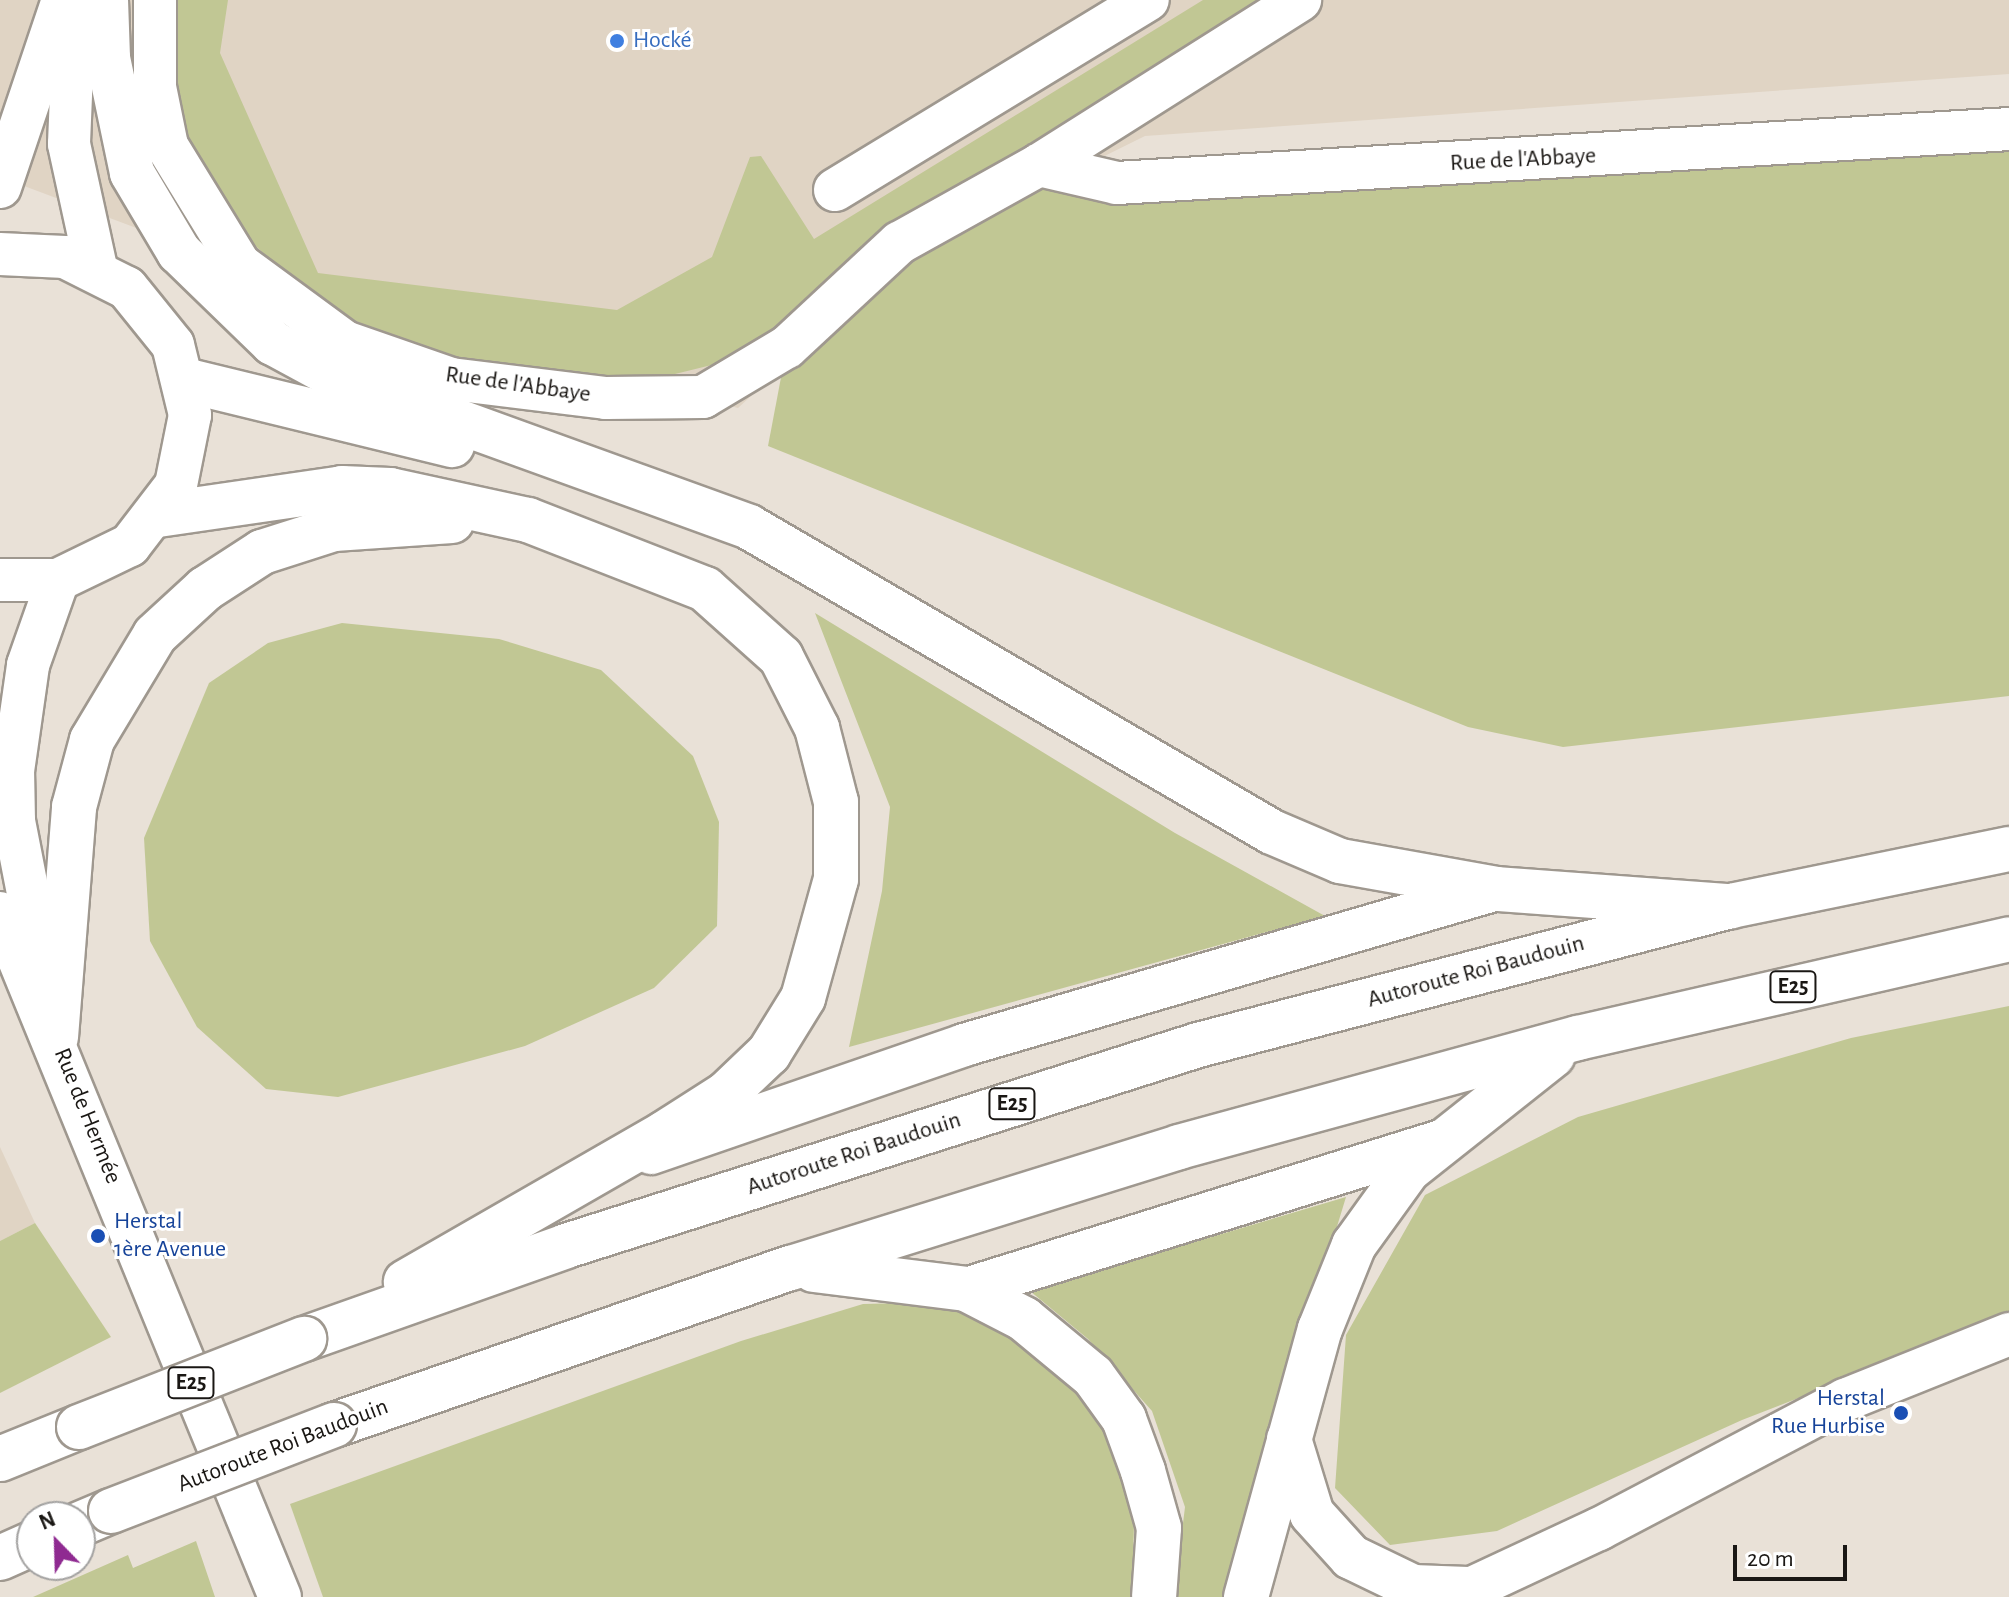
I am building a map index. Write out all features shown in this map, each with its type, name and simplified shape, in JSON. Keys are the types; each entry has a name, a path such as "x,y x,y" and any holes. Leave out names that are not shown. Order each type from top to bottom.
{"highway":[{"path":"106,0 108,58 132,173 179,252 223,301 273,343 338,378 584,464 749,527 1272,832 1340,861 1497,889 1731,906"},
{"path":"185,380 496,457 584,464"},
{"path":"158,515 342,488 390,490 528,520 665,568 745,618 803,695 836,802 831,912 788,1024 726,1094 605,1169 304,1339"},
{"path":"56,1037 74,807 92,740 155,635 237,565 291,541 405,522 528,520"},
{"name":"Autoroute Roi Baudouin","path":"0,1459 304,1339 566,1246 1198,1045 1731,906 2009,849"},
{"name":"Autoroute Roi Baudouin","path":"96,1518 334,1425 791,1268 1179,1147 1578,1038 2009,939"},
{"path":"1246,1597 1320,1329 1354,1245 1378,1204 1440,1141 1578,1038"},
{"path":"791,1268 966,1289 1064,1349 1124,1419 1159,1528 1154,1597"},
{"path":"1289,1439 1312,1514 1351,1557 1413,1587 1460,1593"}],"street":[{"path":"0,187 63,0"},
{"path":"75,0 69,144 96,268"},
{"name":"Rue de l'Abbaye","path":"155,0 155,87 167,146 240,265 345,342 451,379 606,398 703,397 787,347 899,243 1039,165 1300,0"},
{"path":"835,190 1148,0"},
{"name":"Rue de l'Abbaye","path":"1039,165 1117,183 2009,129"},
{"path":"0,254 65,257 96,268 153,314 185,380 186,450 158,515 108,560 58,580 0,580"},
{"name":"Rue de Hermée","path":"56,1037 14,821 13,771 28,665 58,580"},
{"path":"605,1169 964,1045 1497,889"},
{"name":"Rue de Hermée","path":"0,913 56,1037 280,1597"},
{"path":"966,1289 1440,1141"},
{"path":"1460,1593 1599,1529 1845,1400 2009,1334"},
{"path":"1520,1597 1599,1529"}],"shaded area":[{"path":"0,0 2009,0 2009,74 1145,136 904,255 738,408 329,300 0,177"},
{"path":"0,1147 35,1223 0,1241"}],"green space":[{"path":"172,0 228,0 220,53 318,273 617,310 712,257 750,157 761,156 814,239 1203,0 1266,0 879,235 785,327 732,360 622,387 502,371 400,343 314,300 247,238 201,171 178,106"},
{"path":"2009,129 2009,696 1563,747 1468,727 768,446 783,367 904,255 1069,173"},
{"path":"815,613 1175,833 1325,916 849,1047 882,891 890,807"},
{"path":"342,623 499,639 601,670 693,756 719,822 717,926 654,988 525,1046 338,1097 266,1089 197,1027 150,941 144,838 209,683 268,643"},
{"path":"2009,1006 2009,1316 1742,1420 1497,1531 1390,1545 1335,1488 1346,1335 1425,1195 1578,1117 1851,1038"},
{"path":"1346,1197 1224,1597 1174,1597 1185,1507 1152,1411 1088,1339 1030,1291"},
{"path":"35,1223 111,1337 0,1393 0,1241"},
{"path":"949,1302 1020,1331 1073,1381 1100,1421 1123,1470 1134,1525 1132,1597 323,1597 290,1504 741,1341 863,1304"},
{"path":"196,1541 215,1597 33,1597 69,1581 96,1581 96,1569 128,1555 133,1568"}],"place":[{"name":"Hocké","path":"617,41"},
{"name":"Herstal 1ère Avenue","path":"98,1236"},
{"name":"Herstal Rue Hurbise","path":"1901,1413"}]}
